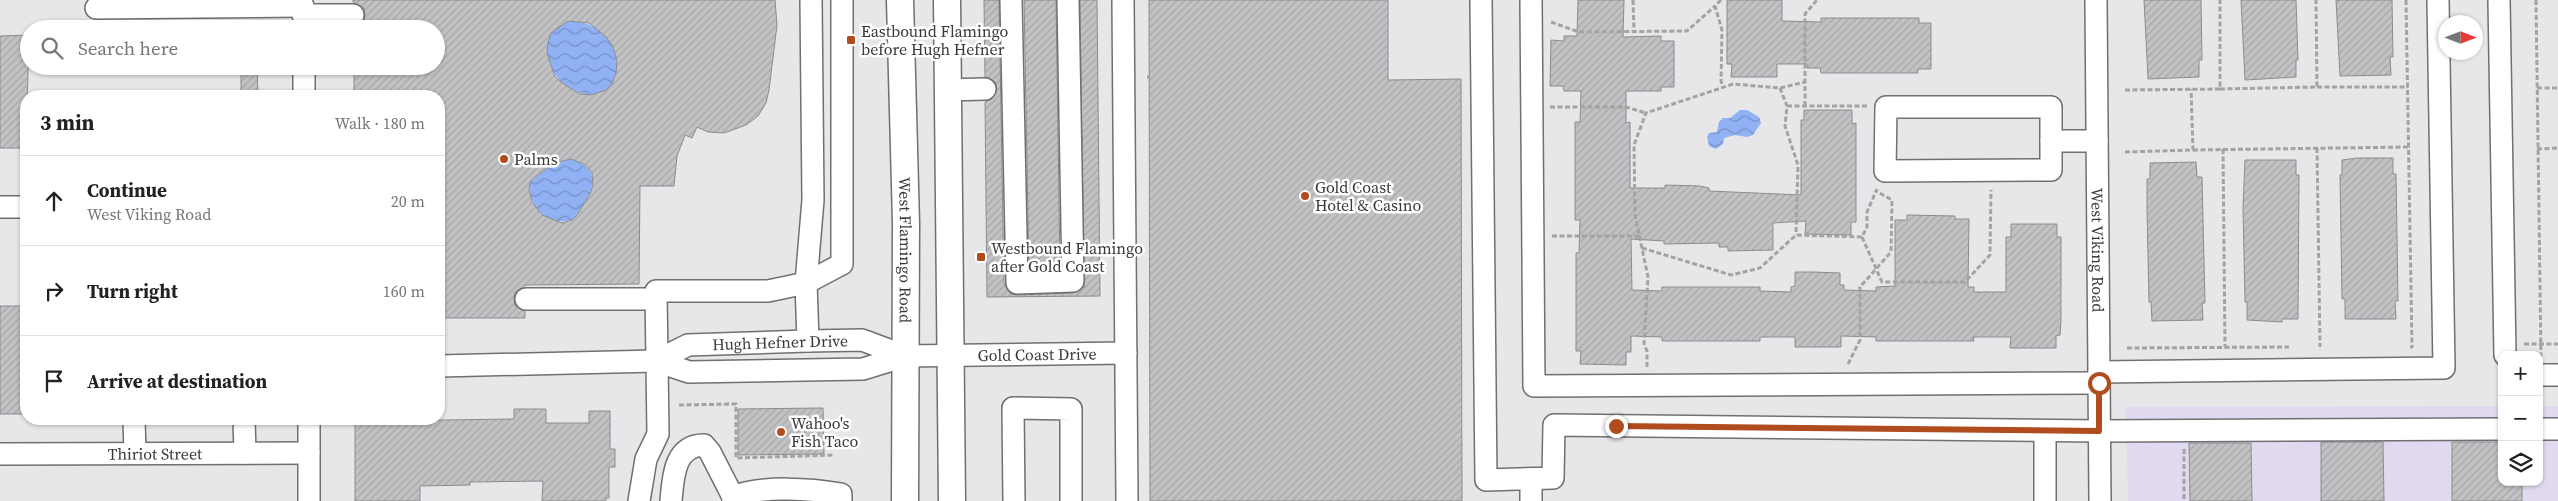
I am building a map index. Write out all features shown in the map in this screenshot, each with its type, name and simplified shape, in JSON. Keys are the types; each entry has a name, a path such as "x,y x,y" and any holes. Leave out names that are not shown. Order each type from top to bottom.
{"main road":[{"name":"West Flamingo Road","path":"900,0 906,223 905,501"},
{"path":"947,0 949,354 952,501"}],"street":[{"path":"808,341 806,282 813,200 811,0"},
{"path":"640,501 646,459 658,434 656,291 768,291 806,282 842,264 842,0"},
{"path":"1011,0 1017,283 1073,281 1068,0"},
{"path":"1123,0 1127,501"},
{"path":"1481,0 1486,480 1553,478 1554,426 2045,431 2498,429"},
{"name":"West Viking Road","path":"2096,0 2100,501"},
{"path":"1531,8 1534,386 1838,384 2444,368 2438,0"},
{"path":"2499,0 2505,350"},
{"path":"96,8 156,4 255,3 303,12 353,15"},
{"path":"304,75 304,90"},
{"path":"947,90 985,89"},
{"path":"1886,107 2051,107 2051,141 2051,170 1885,171 1886,107"},
{"path":"2051,141 2097,141"},
{"path":"0,207 20,207"},
{"path":"526,299 656,299"},
{"name":"Hugh Hefner Drive","path":"656,361 688,345 808,341 862,340 905,356"},
{"name":"Gold Coast Drive","path":"949,354 1126,353"},
{"name":"Hugh Hefner Drive","path":"445,366 656,361 689,372 863,369 905,356 949,354"},
{"path":"1014,501 1013,408 1071,409 1071,501"},
{"path":"134,425 135,453"},
{"path":"244,425 245,453"},
{"path":"309,425 309,501"},
{"path":"2543,429 2558,429"},
{"path":"2045,431 2045,501"},
{"path":"672,501 673,474 678,459 687,449 695,445 704,445 710,452 733,499 752,492 810,488 841,494 841,501"},
{"name":"Thiriot Street","path":"0,454 309,453"},
{"path":"1531,479 1531,501"}],"path":[{"path":"1633,0 1634,32"},
{"path":"1531,8 1579,32 1687,31 1721,0"},
{"path":"1806,106 1805,14 1817,0"},
{"path":"2220,0 2220,89"},
{"path":"2316,0 2317,87"},
{"path":"2403,347 2412,347 2406,0"},
{"path":"2536,0 2541,344 2546,375"},
{"path":"1715,6 1722,30 1723,88"},
{"path":"1532,108 1626,107 1646,112 1733,84 1780,88 1806,82"},
{"path":"2125,90 2408,87"},
{"path":"1780,88 1787,106 1785,126 1798,165 1796,235"},
{"path":"2537,88 2558,88"},
{"path":"2192,89 2193,150"},
{"path":"1787,106 1886,107"},
{"path":"1646,112 1634,146 1634,214 1648,277 1644,344 1647,351 1647,385"},
{"path":"2125,152 2408,147"},
{"path":"2317,148 2320,347"},
{"path":"2537,149 2558,148"},
{"path":"2223,150 2225,347"},
{"path":"1862,237 1882,282 1966,282 1990,255 1991,170"},
{"path":"1862,237 1867,227 1867,212 1885,171"},
{"path":"1838,384 1860,340 1860,287 1891,252 1892,200 1876,191"},
{"path":"1642,248 1731,275 1760,268 1796,235 1862,237"},
{"path":"1533,236 1639,236"},
{"path":"2505,350 2541,344 2558,344"},
{"path":"2127,348 2292,347"},
{"path":"2311,347 2330,347"},
{"path":"679,405 736,404 736,458 836,456"},
{"path":"2184,443 2184,501"}],"shaded area":[{"path":"2498,406 2498,486 2543,486 2543,406 2558,406 2558,501 2128,501 2126,407"}],"water":[{"path":"568,21 587,24 603,33 609,40 616,58 617,68 613,83 604,92 592,95 579,93 567,86 556,76 549,62 547,46 552,32"},
{"path":"1740,110 1747,110 1759,117 1761,123 1753,135 1747,137 1735,135 1724,138 1723,144 1716,149 1709,146 1707,137 1709,133 1717,132 1719,122 1723,118 1730,118"},
{"path":"571,159 589,170 592,186 585,203 572,220 555,221 547,218 536,207 530,191 530,182 554,163"}],"building":[{"name":"Palms","path":"353,0 775,0 777,25 769,90 766,103 758,116 746,125 724,133 708,132 697,127 692,138 685,135 677,156 674,186 640,186 639,284 526,285 515,292 514,299 515,306 525,311 525,318 445,318 445,90 354,90 354,75 445,75 445,20 364,20 364,8 353,2","holes":["568,21 589,23 606,37 612,45 617,60 616,73 612,84 606,90 591,95 580,94 555,77 547,53 551,33","571,159 586,165 592,173 593,185 590,194 577,215 572,220 562,223 542,215 532,202 529,190 530,182 554,163"]},
{"path":"984,0 999,0 1004,283 1011,294 1017,295 1073,293 1084,287 1080,0 1097,0 1100,296 987,297 985,102 992,99 997,89 995,82 985,77"},
{"path":"1024,0 1056,0 1060,269 1029,270"},
{"name":"Gold Coast Hotel & Casino","path":"1149,0 1388,0 1388,80 1461,79 1462,501 1150,501"},
{"path":"1578,0 1624,0 1623,37 1661,36 1661,41 1674,41 1674,87 1661,87 1661,91 1626,91 1626,123 1630,122 1630,188 1665,188 1665,185 1700,186 1709,188 1709,191 1801,195 1801,120 1804,120 1804,110 1852,110 1852,124 1856,123 1856,222 1851,222 1851,235 1805,234 1806,221 1773,223 1773,250 1728,251 1728,247 1719,247 1719,243 1664,244 1664,241 1631,239 1632,290 1662,291 1662,287 1760,287 1760,291 1791,292 1791,287 1795,286 1795,272 1840,273 1840,285 1844,285 1844,290 1876,291 1876,287 1895,286 1895,220 1907,220 1907,215 1955,216 1955,219 1969,219 1968,287 1974,287 1974,292 2006,292 2006,237 2011,237 2011,224 2057,224 2057,237 2061,237 2061,320 2060,335 2056,336 2056,348 2010,348 2011,337 1973,337 1974,341 1876,341 1876,337 1841,336 1841,347 1795,347 1795,337 1760,337 1760,341 1662,341 1662,337 1631,336 1631,352 1626,352 1626,365 1580,364 1581,351 1576,351 1576,253 1579,253 1580,220 1575,220 1575,122 1580,122 1581,91 1564,91 1563,86 1550,86 1551,40 1564,41 1564,36 1577,36"},
{"path":"1727,0 1782,0 1782,21 1821,22 1821,18 1919,18 1919,23 1931,23 1931,69 1918,69 1918,73 1821,73 1820,68 1807,68 1807,64 1777,64 1777,77 1731,77 1732,64 1727,64"},
{"path":"2144,0 2201,0 2202,60 2199,60 2199,77 2148,79"},
{"path":"2241,0 2296,0 2298,60 2296,60 2296,77 2245,80"},
{"path":"2336,0 2392,0 2393,57 2390,57 2391,75 2340,76"},
{"path":"20,35 20,75 28,75 28,90 20,90 20,148 0,148 0,36"},
{"path":"241,75 257,75 258,90 241,90"},
{"path":"2393,158 2393,174 2396,174 2398,301 2395,301 2396,319 2345,319 2345,299 2342,299 2340,175 2342,175 2342,160"},
{"path":"2245,160 2296,160 2296,175 2299,175 2298,319 2282,319 2282,322 2247,320 2243,208"},
{"path":"2196,162 2197,177 2202,177 2205,303 2202,303 2203,320 2152,321 2151,302 2149,302 2147,209 2147,179 2150,179 2150,163"},
{"path":"0,306 20,306 20,414 0,414"},
{"name":"Wahoo's Fish Taco","path":"823,408 824,454 738,455 738,409"},
{"path":"514,409 546,409 546,423 589,423 589,411 610,411 610,449 615,449 615,467 609,467 609,498 606,498 606,501 542,501 543,481 470,482 470,485 420,486 420,501 355,501 355,425 445,425 445,420 514,419"},
{"path":"2321,442 2383,442 2384,501 2321,501"},
{"path":"2452,442 2498,442 2498,486 2522,486 2522,501 2452,501"},
{"path":"2189,443 2251,443 2252,501 2190,501"}],"place":[{"name":"Eastbound Flamingo before Hugh Hefner","path":"851,40"},
{"name":"Palms","path":"504,159"},
{"name":"Gold Coast Hotel & Casino","path":"1305,196"},
{"name":"Westbound Flamingo after Gold Coast","path":"981,257"},
{"name":"Wahoo's Fish Taco","path":"781,432"}],"route":[{"path":"1616,426 2099,431 2099,383"}]}
